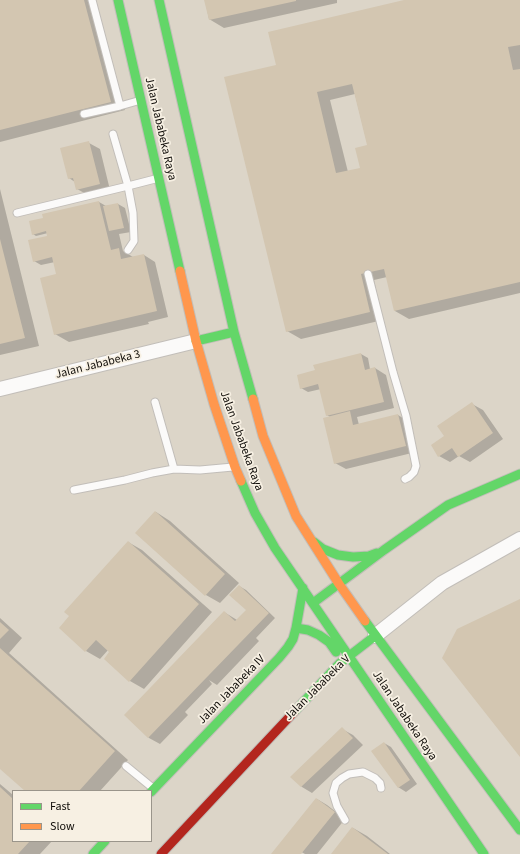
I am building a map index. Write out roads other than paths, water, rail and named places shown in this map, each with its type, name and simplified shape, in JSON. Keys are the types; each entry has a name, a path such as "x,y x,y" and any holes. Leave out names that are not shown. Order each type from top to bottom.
{"main road":[{"name":"Jalan Jababeka Raya","path":"118,0 196,341 214,404 235,467 255,513 275,548 484,854"},
{"name":"Jalan Jababeka Raya","path":"159,0 234,332 263,436 296,516 339,584 375,636 520,830"},
{"path":"196,341 234,332"},
{"path":"313,603 384,550 448,506 520,474"},
{"path":"311,540 323,549 338,555 361,557 369,556 384,550"},
{"name":"Jalan Jababeka IV","path":"153,791 288,647 293,639 296,628 303,588"},
{"path":"296,628 319,634 329,642 336,652 340,663"},
{"name":"Jalan Jababeka V","path":"161,854 340,663 375,636"},
{"path":"93,854 104,842"}],"street":[{"name":"Jalan Jababeka 3","path":"0,389 196,341"},
{"name":"Jalan Jababeka V","path":"375,636 442,583 520,539"}],"lane":[{"path":"92,0 120,106"},
{"path":"84,114 141,100"},
{"path":"114,134 128,186 133,213 134,241 128,250"},
{"path":"17,212 159,178"},
{"path":"368,274 392,372 406,416 416,466 410,477 405,479"},
{"path":"156,402 174,469"},
{"path":"74,490 174,469 200,470 235,467"},
{"path":"126,766 152,790"},
{"path":"345,820 337,806 333,793 336,783 348,774 363,772 375,778 380,783 381,788"}]}
